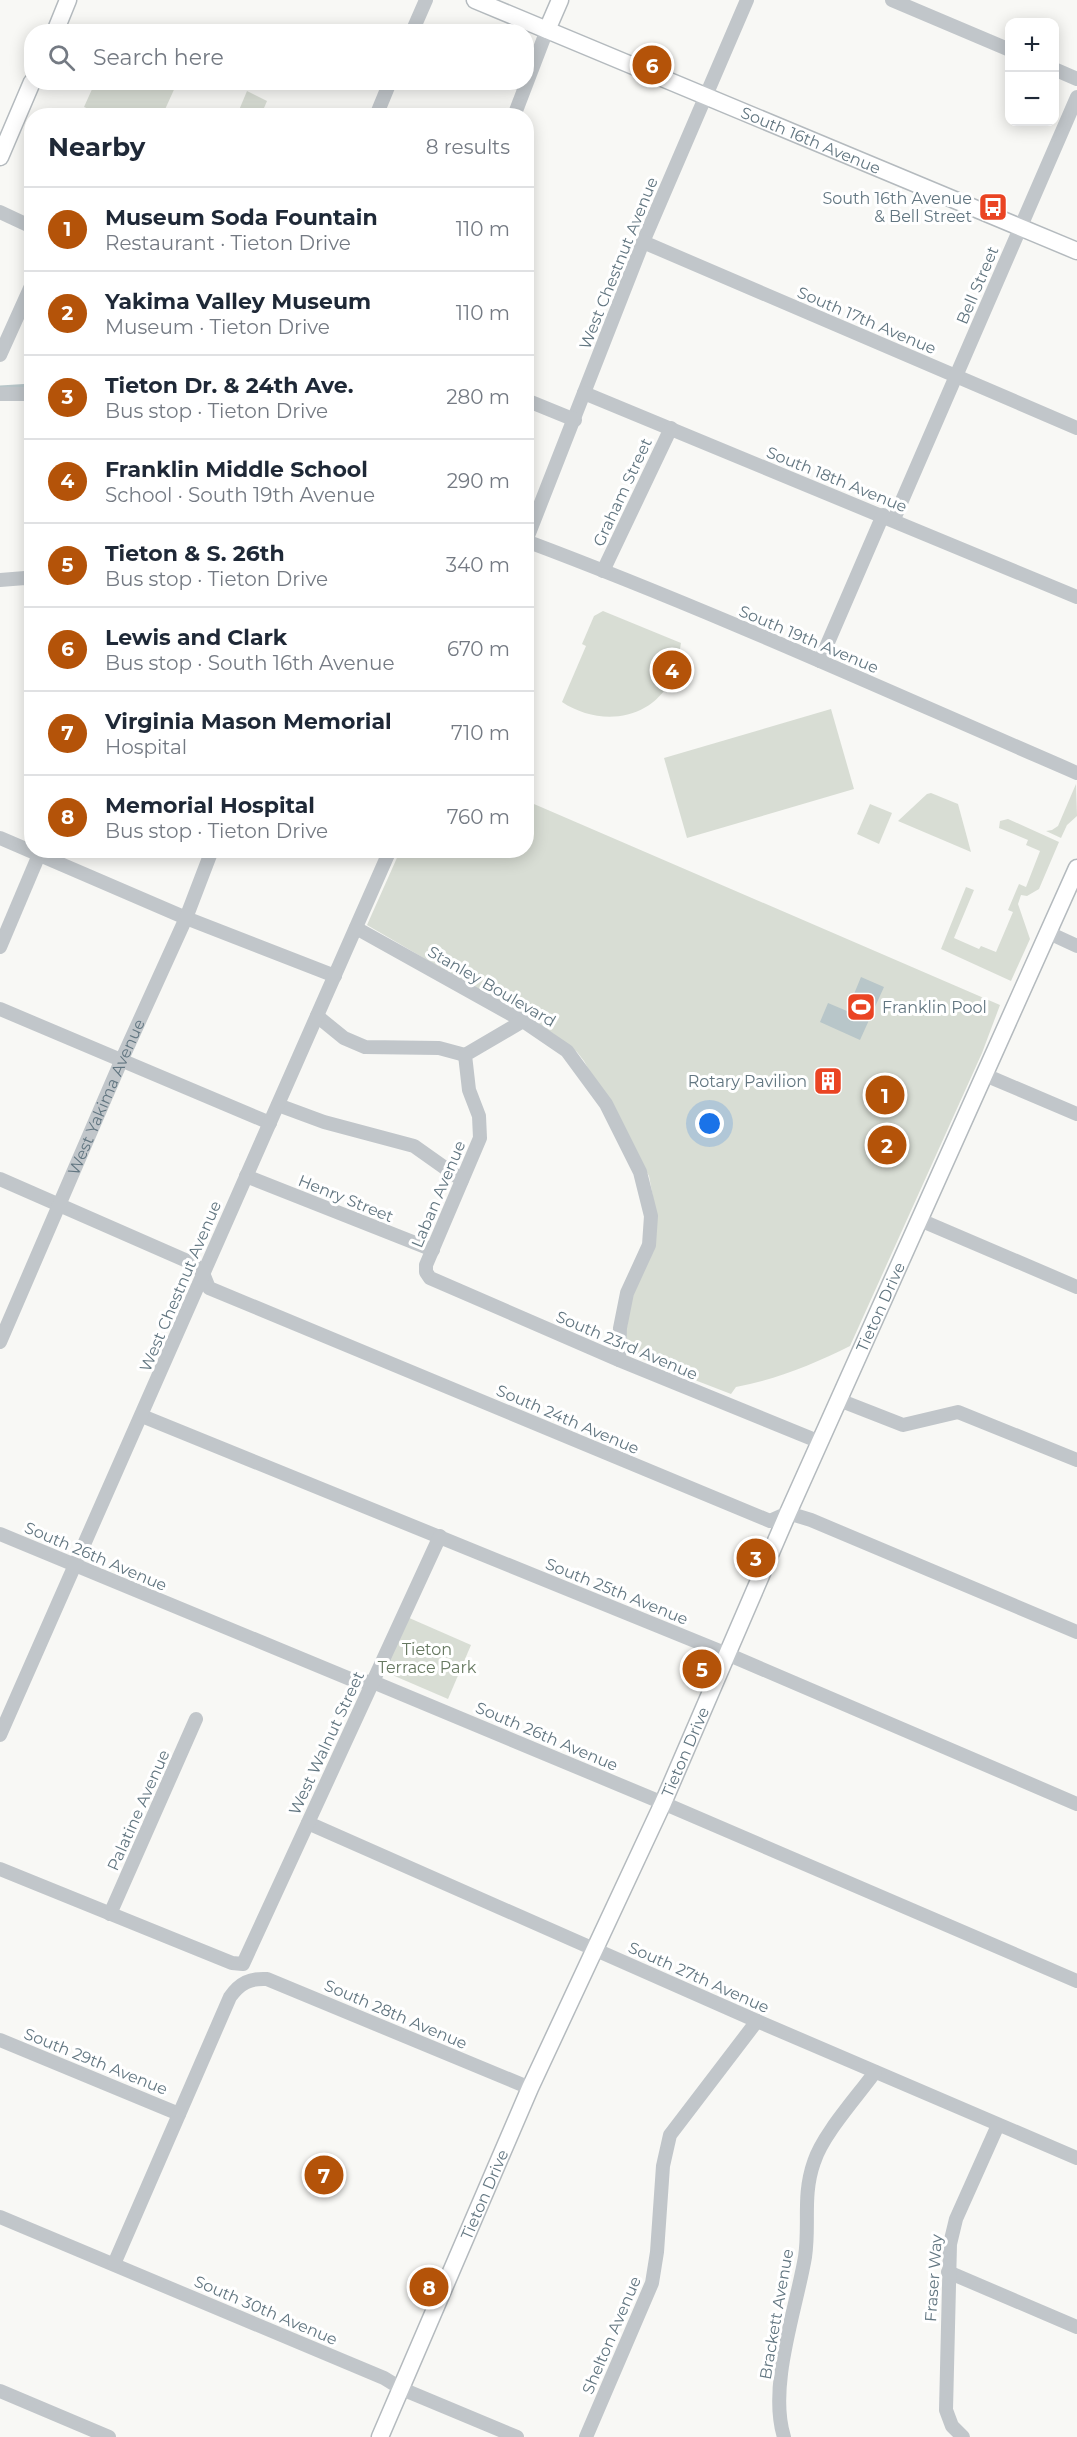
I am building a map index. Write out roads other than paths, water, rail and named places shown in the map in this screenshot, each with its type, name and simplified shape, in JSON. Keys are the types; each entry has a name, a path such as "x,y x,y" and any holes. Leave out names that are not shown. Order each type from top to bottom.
{"main road":[{"path":"58,24 68,0"},
{"name":"South 16th Avenue","path":"475,0 533,24"},
{"path":"547,30 560,0"},
{"name":"South 16th Avenue","path":"534,25 1077,251"},
{"path":"0,157 29,90"},
{"name":"Tieton Drive","path":"380,2437 530,2088 663,1803 788,1513 1077,868"}],"street":[{"path":"416,24 426,0"},
{"name":"West Chestnut Avenue","path":"534,521 644,242 747,0"},
{"path":"892,0 1005,48"},
{"path":"534,64 547,30"},
{"path":"1059,71 1077,79"},
{"path":"379,108 387,90"},
{"path":"517,108 524,90"},
{"name":"Bell Street","path":"820,661 956,377 1077,97"},
{"path":"0,212 24,222"},
{"name":"South 17th Avenue","path":"644,242 1077,428"},
{"path":"0,355 24,302"},
{"name":"South 18th Avenue","path":"584,393 1077,597"},
{"path":"0,394 24,394"},
{"path":"534,403 575,420"},
{"name":"Graham Street","path":"603,571 671,428"},
{"name":"South 19th Avenue","path":"534,544 820,661 1077,773"},
{"path":"0,580 24,579"},
{"path":"0,838 24,847"},
{"path":"0,947 38,858"},
{"path":"51,858 186,918 335,976"},
{"name":"West Yakima Avenue","path":"0,1342 122,1059 186,918 209,858"},
{"name":"West Chestnut Avenue","path":"0,1735 387,858"},
{"name":"Stanley Boulevard","path":"356,928 523,1021 567,1051 606,1104 640,1172 651,1216 649,1245 627,1293 620,1328 619,1360"},
{"path":"1048,933 1077,946"},
{"path":"0,1009 270,1123"},
{"path":"317,1016 344,1038 365,1047 439,1048 465,1055 523,1021"},
{"name":"Laban Avenue","path":"426,1272 426,1265 480,1138 479,1116 469,1090 465,1055"},
{"path":"984,1075 1077,1114"},
{"path":"278,1104 324,1122 414,1146 462,1180"},
{"name":"Henry Street","path":"246,1176 433,1250"},
{"name":"South 24th Avenue","path":"0,1179 194,1264 203,1273 209,1288 770,1521 788,1513 811,1520 1077,1632"},
{"path":"920,1220 1077,1287"},
{"name":"South 23rd Avenue","path":"426,1272 430,1278 619,1360 820,1442"},
{"path":"839,1400 903,1425 958,1412 1077,1460"},
{"name":"South 25th Avenue","path":"142,1416 727,1654 1077,1804"},
{"name":"South 26th Avenue","path":"0,1533 355,1680 373,1682 663,1803 1077,1981"},
{"name":"West Walnut Street","path":"110,1914 232,1963 243,1964 440,1536"},
{"name":"Palatine Avenue","path":"110,1914 196,1719"},
{"name":"South 27th Avenue","path":"308,1823 756,2021 1077,2158"},
{"path":"0,1869 110,1914"},
{"name":"South 28th Avenue","path":"179,2114 230,1996 237,1986 247,1981 267,1980 530,2088"},
{"name":"Shelton Avenue","path":"586,2437 652,2283 657,2252 663,2166 670,2135 756,2021"},
{"name":"South 29th Avenue","path":"0,2040 179,2114"},
{"name":"Brackett Avenue","path":"784,2437 780,2426 778,2397 805,2254 806,2194 821,2145 875,2072"},
{"path":"114,2264 179,2114"},
{"name":"Fraser Way","path":"963,2437 952,2426 946,2410 950,2244 956,2219 999,2125"},
{"name":"South 30th Avenue","path":"0,2217 384,2378 402,2389 517,2437"},
{"path":"948,2272 1077,2327"},
{"path":"0,2391 109,2437"}],"waterway":[{"path":"0,387 24,386"}],"place":[{"name":"Lewis and Clark","path":"652,65"},
{"name":"South 16th Avenue & Bell Street","path":"993,207"},
{"name":"Franklin Middle School","path":"672,670"},
{"name":"Franklin Pool","path":"861,1007"},
{"name":"Rotary Pavilion","path":"828,1081"},
{"name":"Museum Soda Fountain","path":"885,1095"},
{"name":"Yakima Valley Museum","path":"887,1145"},
{"name":"Tieton Dr. & 24th Ave.","path":"756,1558"},
{"name":"Tieton & S. 26th","path":"702,1669"},
{"name":"Virginia Mason Memorial","path":"324,2175"},
{"name":"Memorial Hospital","path":"429,2287"}],"park label":[{"name":"Tieton Terrace Park","path":"427,1658"}]}
